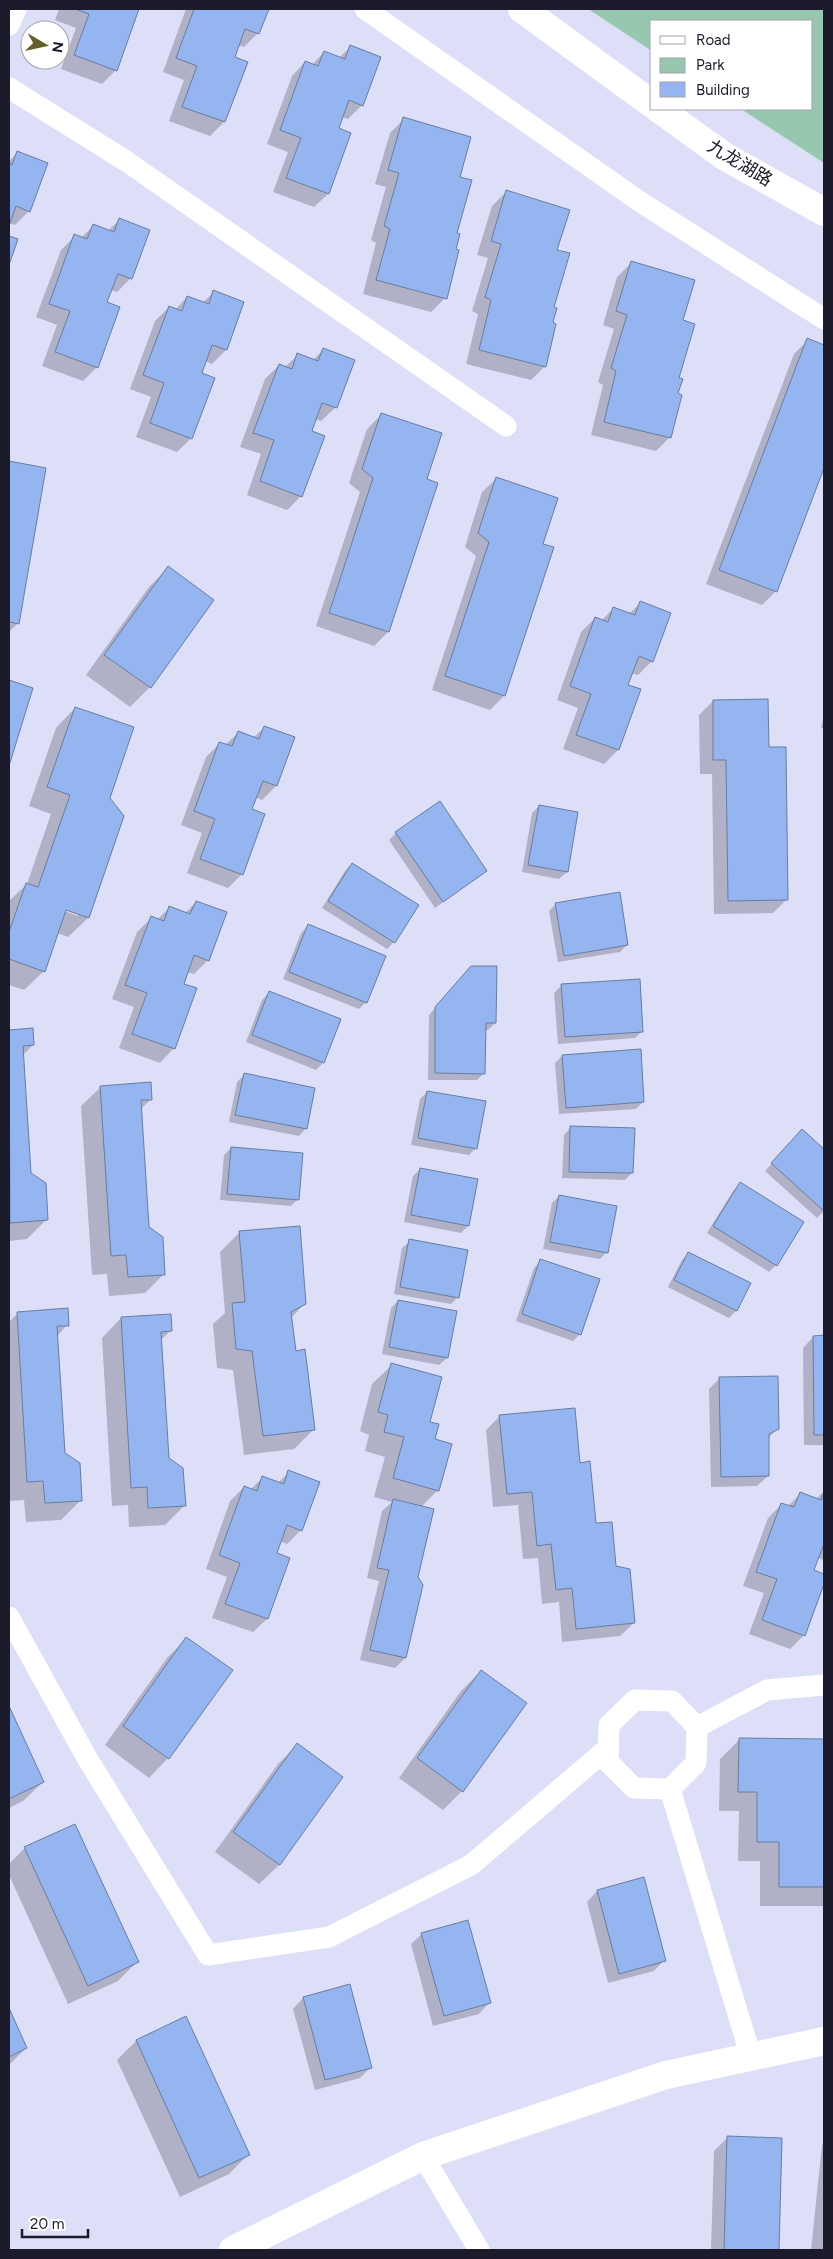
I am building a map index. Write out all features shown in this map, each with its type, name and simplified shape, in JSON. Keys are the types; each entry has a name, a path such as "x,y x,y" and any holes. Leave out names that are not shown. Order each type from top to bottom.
{"street":[{"path":"9,25 16,9"},
{"path":"365,9 639,201 824,319"},
{"path":"522,9 650,103"},
{"path":"9,88 126,161 506,426"},
{"name":"九龙湖路","path":"660,110 724,156 824,212"},
{"path":"9,1617 87,1758 208,1955 329,1937 471,1865 608,1749"},
{"path":"697,1727 767,1690 824,1685"},
{"path":"635,1700 672,1701 697,1727 696,1763 670,1789 634,1788 608,1762 608,1749 609,1725 635,1700"},
{"path":"670,1789 751,2057"},
{"path":"233,2250 423,2156 666,2075 824,2041"},
{"path":"423,2156 479,2250"}],"green space":[{"path":"588,9 824,9 824,163 743,110 813,110 813,20 650,20 650,50"}],"building":[{"path":"75,9 139,9 117,71 74,55 89,14"},
{"path":"194,9 269,9 259,34 245,29 235,57 248,62 225,122 182,107 197,66 176,58"},
{"path":"350,45 381,57 363,106 349,100 339,128 351,133 329,194 286,178 301,138 280,130 305,61 318,66 324,51 345,59"},
{"path":"403,117 471,137 460,177 472,180 457,233 460,234 456,249 459,250 447,299 376,280 390,229 384,226 399,173 388,170"},
{"path":"17,151 48,163 30,212 16,206 9,226 9,163 12,165"},
{"path":"506,190 570,210 557,250 570,253 554,307 557,308 553,322 556,324 546,367 479,350 491,300 485,297 501,244 491,241"},
{"path":"119,218 150,230 132,279 118,274 107,302 120,307 98,368 55,352 70,311 49,304 74,234 87,239 93,224 114,232"},
{"path":"9,236 18,239 9,265"},
{"path":"631,261 695,280 683,320 695,324 679,378 683,379 678,393 682,395 671,438 604,422 616,371 611,368 627,315 616,311"},
{"path":"213,290 244,302 227,350 212,345 202,373 215,378 192,439 150,423 164,383 143,375 169,306 182,311 187,296 209,304"},
{"path":"807,338 824,345 824,468 777,592 719,570"},
{"path":"323,348 355,360 337,408 322,403 312,431 325,436 302,497 260,481 274,440 253,433 279,364 292,369 297,353 318,361"},
{"path":"381,413 442,433 427,479 438,483 389,632 329,613 373,478 362,469"},
{"path":"9,461 46,468 19,624 9,622"},
{"path":"496,477 558,498 543,544 554,547 505,696 445,676 489,542 478,533"},
{"path":"168,566 214,600 151,688 104,655"},
{"path":"640,601 671,613 653,662 639,656 628,685 641,689 619,750 576,735 591,694 570,686 595,617 608,622 613,607 635,615"},
{"path":"9,680 33,688 9,766"},
{"path":"768,699 769,747 786,747 788,900 728,901 726,760 713,760 713,700"},
{"path":"75,707 134,727 110,798 124,816 89,918 66,910 45,972 9,959 9,932 26,883 38,887 70,795 47,787"},
{"path":"264,726 295,737 277,786 263,781 252,809 265,814 243,875 200,859 215,819 194,811 219,742 232,746 238,731 259,739"},
{"path":"440,801 487,871 443,902 395,832"},
{"path":"539,805 578,812 568,872 528,865"},
{"path":"352,863 419,905 395,943 328,901"},
{"path":"620,892 628,945 564,956 555,903"},
{"path":"196,901 227,912 209,961 194,955 184,984 197,988 175,1049 132,1034 147,993 125,985 151,916 164,921 169,906 190,914"},
{"path":"308,924 386,956 367,1003 289,972"},
{"path":"471,966 497,966 496,1023 486,1023 485,1074 435,1073 435,1007"},
{"path":"640,979 643,1032 565,1037 561,984"},
{"path":"269,991 341,1019 324,1063 252,1035"},
{"path":"33,1028 34,1045 23,1046 31,1173 46,1183 48,1220 10,1223 9,1030"},
{"path":"641,1049 644,1102 566,1108 562,1055"},
{"path":"244,1073 315,1088 307,1129 235,1115"},
{"path":"151,1082 152,1100 141,1100 149,1227 163,1237 165,1275 128,1277 126,1255 111,1256 100,1086"},
{"path":"427,1091 486,1101 477,1149 418,1138"},
{"path":"570,1126 635,1128 633,1173 569,1172"},
{"path":"802,1129 824,1149 824,1211 771,1163"},
{"path":"231,1147 303,1153 299,1200 227,1194"},
{"path":"420,1168 478,1179 469,1226 411,1215"},
{"path":"740,1182 804,1222 777,1266 713,1226"},
{"path":"559,1195 617,1206 608,1253 550,1242"},
{"path":"300,1226 306,1304 291,1312 296,1351 305,1349 315,1430 263,1436 252,1351 236,1349 232,1303 245,1302 239,1231"},
{"path":"409,1239 468,1250 459,1298 400,1287"},
{"path":"688,1252 751,1283 737,1311 674,1280"},
{"path":"540,1259 600,1279 581,1335 522,1314"},
{"path":"398,1300 457,1311 448,1358 389,1347"},
{"path":"68,1308 69,1326 57,1326 65,1453 80,1463 82,1501 45,1503 43,1481 27,1482 17,1312"},
{"path":"171,1314 172,1331 161,1332 169,1458 183,1468 186,1506 148,1508 147,1487 131,1488 121,1317"},
{"path":"824,1335 824,1435 814,1435 813,1336"},
{"path":"391,1363 442,1377 430,1422 439,1424 435,1439 452,1444 439,1491 393,1478 404,1437 384,1432 388,1415 378,1412"},
{"path":"778,1376 779,1429 769,1434 769,1476 721,1477 719,1377"},
{"path":"575,1408 580,1463 590,1461 596,1523 612,1522 616,1566 630,1569 635,1623 576,1629 572,1588 556,1590 551,1544 537,1546 532,1492 507,1494 499,1415"},
{"path":"288,1470 320,1482 302,1531 287,1525 277,1553 290,1558 268,1619 225,1604 240,1563 219,1555 244,1486 257,1491 262,1476 284,1484"},
{"path":"800,1492 821,1500 824,1492 824,1544 814,1570 824,1574 824,1584 805,1636 762,1620 777,1579 756,1572 781,1503 794,1507"},
{"path":"393,1499 434,1509 418,1577 423,1585 406,1658 370,1650 389,1570 377,1568"},
{"path":"186,1637 233,1670 169,1759 123,1726"},
{"path":"481,1670 527,1703 463,1792 417,1758"},
{"path":"9,1706 44,1782 9,1799"},
{"path":"739,1738 824,1739 824,1887 779,1887 779,1842 757,1842 757,1792 738,1792"},
{"path":"297,1743 343,1777 280,1865 233,1832"},
{"path":"75,1824 139,1962 88,1986 24,1847"},
{"path":"644,1877 666,1961 619,1974 597,1890"},
{"path":"468,1920 491,2003 444,2016 421,1933"},
{"path":"350,1984 372,2068 325,2080 303,1997"},
{"path":"9,2008 27,2048 9,2057"},
{"path":"186,2016 250,2155 199,2178 136,2040"},
{"path":"727,2136 782,2138 779,2250 724,2250"}]}
